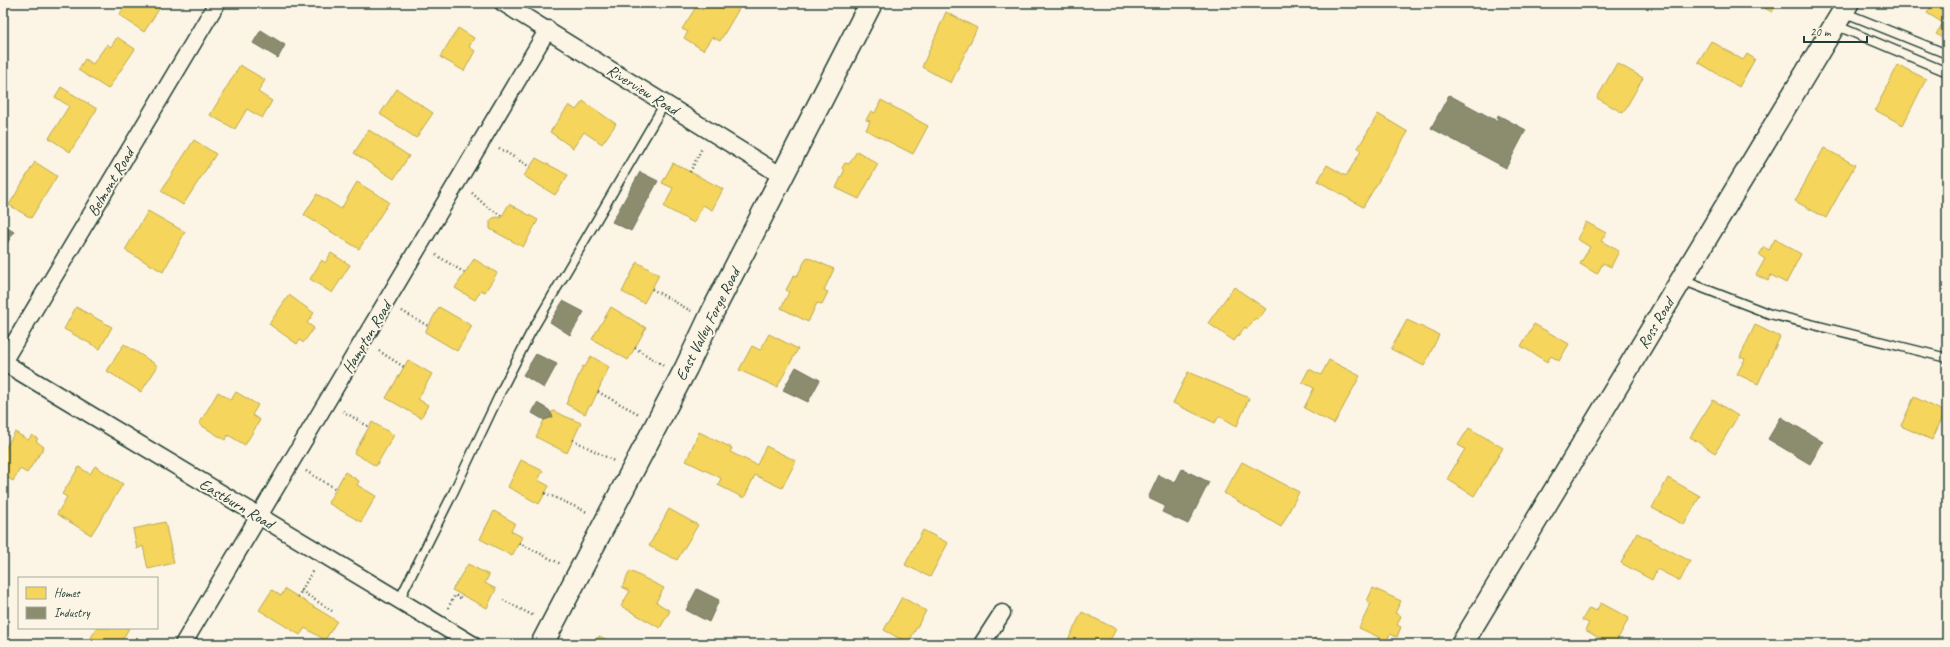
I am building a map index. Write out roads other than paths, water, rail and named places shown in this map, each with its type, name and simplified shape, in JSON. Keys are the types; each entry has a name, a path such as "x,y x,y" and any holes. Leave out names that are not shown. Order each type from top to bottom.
{"main road":[{"name":"East Valley Forge Road","path":"547,635 657,424 709,319 871,3"}],"street":[{"name":"Belmont Road","path":"3,362 217,3"},
{"name":"Riverview Road","path":"503,3 548,29 782,176"},
{"name":"Ross Road","path":"1462,644 1842,13"},
{"name":"Hampton Road","path":"183,644 292,463 548,29"},
{"name":"Eastburn Road","path":"3,362 472,644"},
{"path":"982,644 1002,613"}],"lane":[{"path":"1842,13 1947,54"},
{"path":"1842,13 1947,72"},
{"path":"399,600 453,493 502,387 530,334 665,103"},
{"path":"1681,280 1770,314 1947,358"}]}
